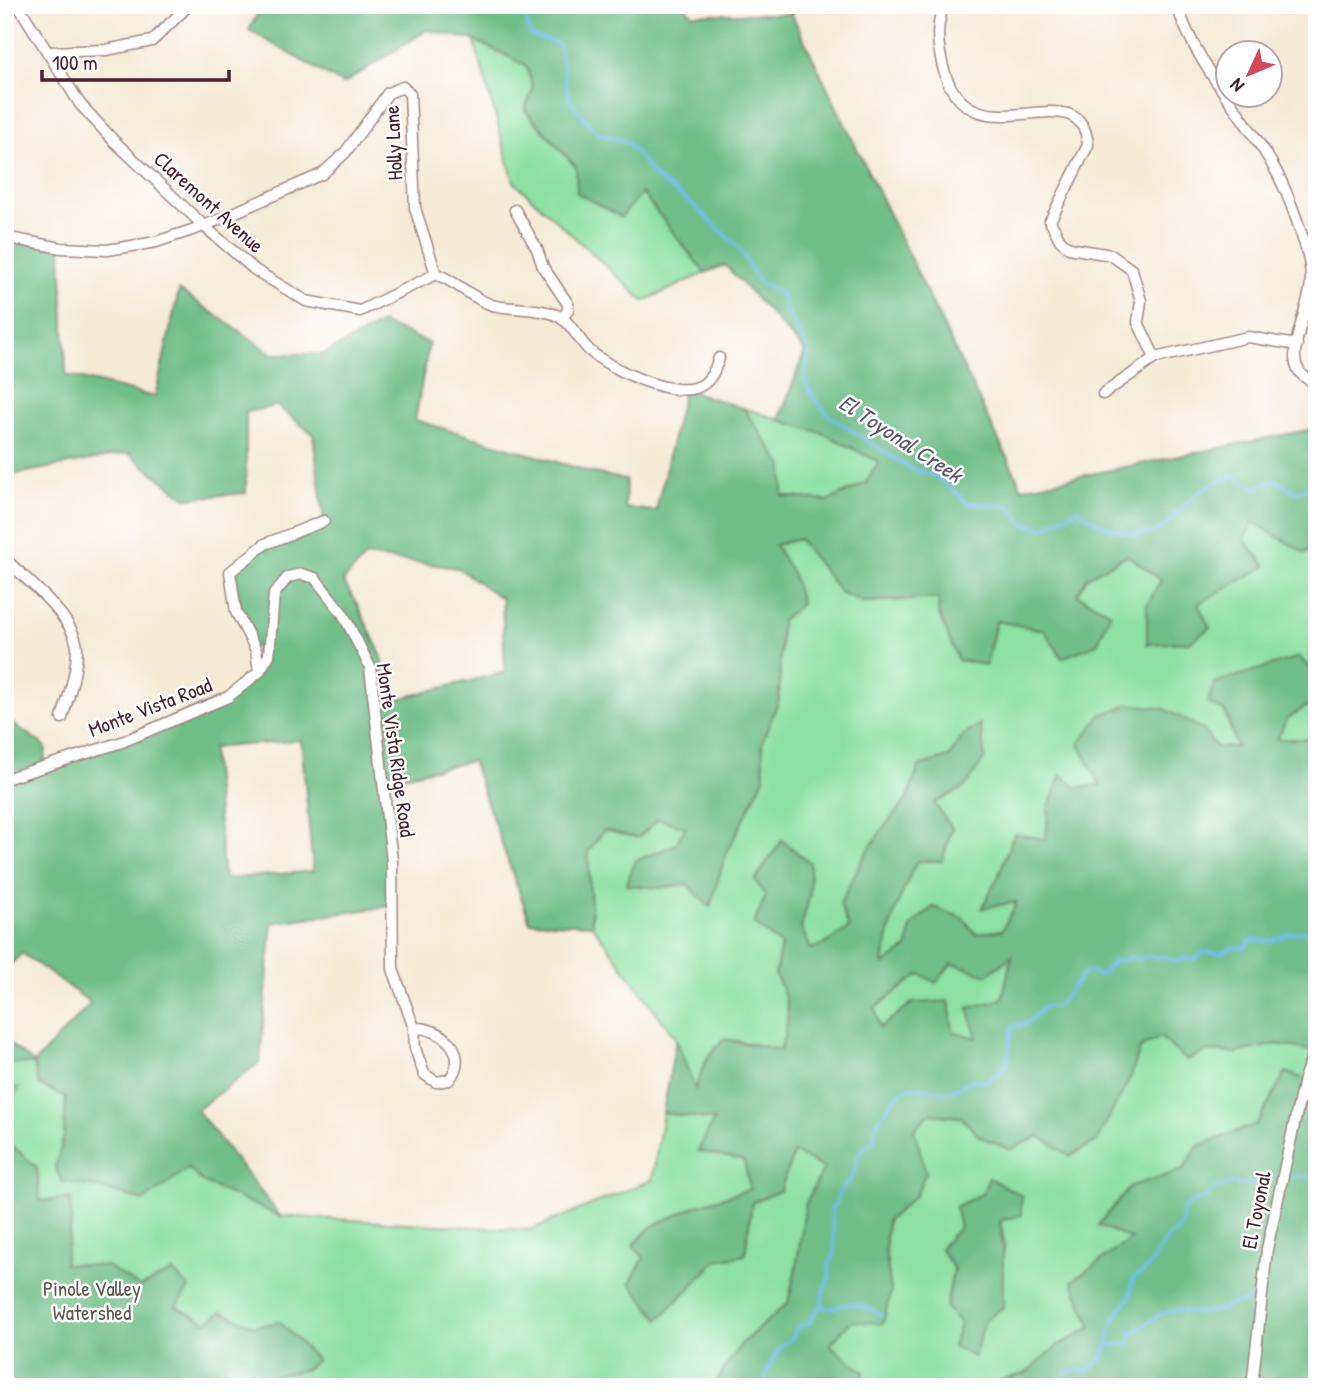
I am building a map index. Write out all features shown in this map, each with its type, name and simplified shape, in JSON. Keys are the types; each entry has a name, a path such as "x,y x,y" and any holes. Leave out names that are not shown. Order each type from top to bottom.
{"street":[{"name":"Claremont Avenue","path":"18,5 80,104 114,141 255,270 306,301 360,311 436,274"},
{"path":"48,52 106,50 152,41 187,9 188,5"},
{"path":"944,5 938,24 938,43 944,73 948,83 969,109 1000,115 1050,110 1069,114 1080,122 1088,145 1050,221 1060,240 1069,248 1111,255 1132,270 1142,301 1138,322 1155,358"},
{"path":"1177,5 1189,39 1210,75 1272,163 1282,183 1307,251 1311,286 1309,322 1294,356 1302,376 1317,383"},
{"name":"Holly Lane","path":"5,237 61,248 108,250 156,242 204,226 322,174 345,153 388,93 403,87 410,94 415,208 436,274"},
{"path":"515,210 537,249 543,267 568,304 568,310 562,319"},
{"path":"436,274 449,278 490,304 557,315 588,350 612,368 650,384 684,389 701,386 713,374 719,358"},
{"path":"1103,394 1155,358 1248,337 1297,345"},
{"path":"259,672 256,650 236,612 230,572 265,544 324,521"},
{"path":"5,559 67,623 77,644 76,669 62,718"},
{"name":"Monte Vista Ridge Road","path":"259,672 269,655 274,594 288,577 302,573 315,578 344,614 370,667 392,860 393,970 414,1028 415,1048 424,1074 436,1082 449,1080 459,1061 453,1048 434,1032 424,1027 414,1028"},
{"name":"Monte Vista Road","path":"5,779 122,741 228,697 259,672"},
{"name":"El Toyonal","path":"1252,1387 1267,1249 1304,1079 1317,1044"}],"green space":[{"path":"262,5 683,5 692,14 791,14 790,5 798,5 792,15 1022,488 1317,428 1317,544 1305,553 1253,522 1244,540 1266,566 1198,604 1210,628 1190,642 1147,644 1147,605 1161,580 1127,555 1087,577 1077,595 1111,613 1097,644 1062,658 1044,630 996,621 986,665 958,660 938,612 939,598 864,602 841,593 799,539 775,545 793,575 801,604 781,621 779,699 762,742 764,778 725,856 710,907 687,884 658,888 626,885 635,861 675,845 686,827 658,819 638,838 604,830 588,852 592,925 530,922 472,761 383,780 392,906 272,923 260,1062 197,1110 280,1216 204,1183 188,1168 144,1201 95,1187 62,1182 55,1167 64,1137 66,1097 39,1085 34,1064 12,1063 5,1073 5,1040 34,1063 91,1003 22,953 5,970 5,779 14,776 5,769 5,718 46,747 44,766 228,697 259,672 256,649 236,612 230,572 265,544 324,521 313,434 277,406 246,412 246,493 185,498 128,453 5,476 5,237 61,248 66,375 155,397 179,290 273,354 324,354 382,323 429,343 415,420 626,480 625,508 656,511 684,389 743,408 783,466 783,496 828,501 866,483 879,462 823,433 779,420 805,351 725,265 705,273 642,193 621,217 577,193 576,167 525,110 533,88 526,65 474,40 427,30 343,84 249,30","holes":["366,556 458,568 502,599 505,672 390,701 382,657 343,581","301,740 313,871 224,879 212,748"]},
{"path":"474,40 526,65 533,88 525,110 576,167 642,193 705,273 644,301 514,182"},
{"path":"743,408 823,433 879,461 866,483 828,501 783,496 783,466"},
{"path":"1253,522 1305,553 1317,544 1317,675 1299,657 1214,684 1237,747 1216,747 1202,729 1101,785 1077,788 1049,806 1046,839 1014,834 998,877 982,907 1018,902 1003,930 976,934 963,918 911,926 909,947 883,966 895,912 917,860 942,861 952,828 934,803 964,788 963,736 949,757 919,766 908,798 863,858 840,904 849,928 827,943 811,949 801,928 810,894 810,863 782,841 766,896 754,923 781,945 775,974 785,995 788,1020 780,1051 723,1039 706,1060 695,1090 676,1039 592,925 588,852 604,830 638,838 658,819 686,827 675,845 635,861 658,888 687,884 710,906 725,856 764,778 762,742 779,699 781,621 793,575 775,545 799,539 841,593 864,602 939,598 986,665 996,621 1044,630 1077,595 1087,577 1127,555 1161,580 1147,605 1197,604 1266,566 1244,540"},
{"path":"1299,657 1317,675 1317,699 1287,719 1277,739 1317,739 1317,1044 1314,1051 1278,1044 1234,1053 1208,1051 1186,1060 1160,1037 1140,1048 1131,1076 1096,1142 1070,1156 1039,1136 1010,1150 979,1136 961,1117 929,1114 914,1130 926,1172 916,1195 887,1221 885,1249 891,1291 883,1324 851,1321 830,1345 864,1372 861,1387 717,1387 716,1382 741,1344 788,1303 806,1203 824,1168 794,1152 780,1191 752,1202 745,1255 717,1260 659,1319 630,1283 644,1258 633,1245 652,1226 696,1206 750,1189 744,1161 698,1151 714,1120 663,1113 676,1039 695,1089 706,1060 723,1039 780,1050 788,1011 775,974 781,945 754,923 766,896 755,880 782,840 810,863 810,894 801,928 811,949 827,943 849,928 840,904 863,858 908,798 919,766 949,757 963,736 980,724 985,758 964,788 934,803 952,828 942,861 917,861 895,912 883,965 908,947 911,926 933,907 963,918 976,934 1002,930 1017,902 982,908 998,877 1014,834 1046,839 1049,806 1061,775 1077,788 1100,785 1079,744 1101,715 1130,704 1163,708 1202,729 1216,747 1237,747 1226,712 1208,703 1214,683","holes":["1012,956 1002,999 968,1008 977,1038 953,1032 949,1001 912,1003 880,1028 875,1008 920,974 936,983 952,963 987,975"]},
{"path":"1317,699 1317,739 1276,740 1287,719"},
{"path":"1012,955 1002,999 977,1038 953,1032 912,1003 880,1028 875,1008 920,973 952,963"},
{"path":"1160,1037 1187,1060 1208,1051 1235,1053 1278,1044 1314,1051 1317,1044 1317,1088 1286,1072 1257,1124 1198,1146 1183,1170 1131,1186 1098,1225 1132,1238 1092,1327 1057,1346 1025,1374 1004,1379 992,1387 861,1387 864,1372 830,1345 851,1321 891,1291 885,1249 887,1221 916,1195 914,1129 929,1114 961,1117 979,1136 1131,1076 1140,1048","holes":["982,1194 1000,1221 1005,1246 1001,1266 1003,1307 985,1321 946,1308 960,1227 956,1206"]},
{"path":"12,1063 34,1064 39,1085 66,1097 64,1137 56,1166 188,1168 204,1183 280,1216 530,1230 652,1180 663,1113 714,1120 745,1161 750,1189 696,1206 652,1226 633,1245 645,1258 659,1319 717,1260 745,1255 752,1202 779,1191 794,1152 824,1168 806,1203 788,1303 741,1344 716,1382 717,1387 5,1387 36,1167 5,1139 5,1112 19,1088 5,1088 5,1073"},
{"path":"1286,1072 1317,1088 1317,1387 992,1387 1004,1379 1025,1374 1057,1346 1092,1327 1072,1281 1131,1239 1098,1225 1131,1186 1183,1170 1198,1146 1257,1124"},
{"name":"Pinole Valley Watershed","path":"5,1139 37,1168 40,1201 71,1198 71,1226 64,1264 107,1266 140,1287 173,1271 189,1288 176,1307 207,1322 222,1312 254,1326 280,1322 317,1360 305,1370 276,1375 273,1387 5,1387"},
{"path":"989,1178 1021,1195 1021,1215 1000,1221 1003,1307 985,1321 974,1357 953,1347 960,1323 946,1308 954,1269 940,1248 960,1227 955,1207 982,1194"}],"waterway":[{"name":"El Toyonal Creek","path":"522,5 531,36 559,43 569,99 597,133 628,143 655,177 692,204 739,248 758,281 780,292 785,308 808,351 805,382 815,400 832,418 908,467 930,474 948,485 967,503 1010,506 1023,524 1043,528 1078,509 1107,527 1131,534 1143,534 1164,526 1204,489 1234,476 1256,489 1274,479 1297,493 1317,481"},
{"path":"885,1112 892,1101 905,1090 919,1088 949,1092 972,1080 986,1082 1001,1071 1007,1062 1012,1027 1027,1023 1044,1007 1057,1006 1086,971 1092,971 1097,976 1114,960 1165,956 1175,962 1196,959 1203,952 1222,953 1231,948 1246,947 1253,940 1270,941 1292,933 1317,932"},
{"path":"765,1387 766,1374 781,1346 792,1339 797,1327 809,1323 817,1309 822,1307 829,1264 835,1254 831,1209 836,1204 839,1192 854,1175 857,1157 874,1140 876,1135 873,1131 881,1117"},
{"path":"1292,1176 1317,1178"},
{"path":"1056,1387 1068,1373 1076,1370 1086,1372 1105,1353 1115,1315 1129,1297 1134,1277 1145,1271 1163,1244 1178,1230 1182,1222 1182,1211 1188,1205 1207,1196 1215,1188 1274,1178"},
{"path":"1110,1345 1129,1343 1131,1333 1161,1314 1176,1310 1197,1313 1222,1310 1229,1304 1243,1303 1251,1298"},
{"path":"822,1307 853,1304 881,1315"}]}
